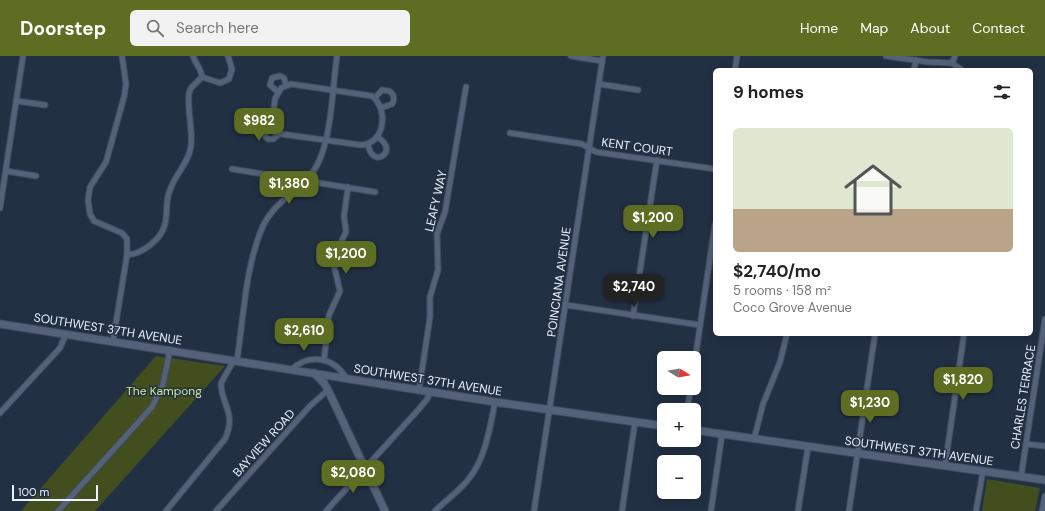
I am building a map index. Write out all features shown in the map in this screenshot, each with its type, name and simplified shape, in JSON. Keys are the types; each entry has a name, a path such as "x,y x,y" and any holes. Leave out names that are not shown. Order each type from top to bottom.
{"main road":[{"name":"SOUTHWEST 37TH AVENUE","path":"0,324 314,372 496,402 657,425"},
{"path":"314,372 328,389 385,511"},
{"path":"328,389 331,382 342,377"},
{"name":"SOUTHWEST 37TH AVENUE","path":"701,431 1045,480"}],"street":[{"path":"0,208 23,56"},
{"path":"113,341 127,255 126,238 119,232 94,221 90,214 88,200 90,187 106,162 124,97 126,84 122,65 122,56"},
{"path":"193,56 202,73 202,77"},
{"path":"202,77 220,83 228,79 232,69 228,56"},
{"path":"166,511 226,439 229,428 229,413 221,383 236,360 249,278 257,243 270,214 312,173 321,158 326,140 337,56"},
{"path":"570,56 602,58"},
{"path":"735,68 737,56"},
{"path":"886,56 952,63 959,68"},
{"path":"952,63 955,56"},
{"name":"POINCIANA AVENUE","path":"534,511 602,58"},
{"path":"914,68 916,60"},
{"path":"278,92 270,85 272,78 280,76 284,78 286,85"},
{"path":"127,255 139,252 146,248 159,236 165,226 169,191 185,164 191,147 189,93 193,86 202,77"},
{"path":"599,84 638,90"},
{"path":"272,122 280,133 285,135 361,146 368,144 376,138 382,121 382,108 375,98 370,96 286,85 278,92 275,99 272,122 265,128 265,136 270,139 274,139 280,133"},
{"name":"LEAFY WAY","path":"419,390 430,317 430,297 438,270 437,234 444,216 454,169 466,87"},
{"path":"375,98 382,90 389,91 393,94 394,99 392,104 382,108"},
{"path":"16,101 45,105"},
{"name":"KENT COURT","path":"510,133 582,144 596,152 713,169"},
{"path":"368,144 372,155 377,157 383,155 386,152 386,145 384,142 376,138"},
{"path":"633,316 657,160"},
{"path":"232,169 375,192"},
{"path":"6,171 36,176"},
{"path":"324,360 329,315 340,291 333,262 336,250 346,232 344,216 348,187"},
{"path":"696,351 713,237"},
{"path":"566,305 700,325"},
{"name":"CHARLES TERRACE","path":"1021,477 1045,319"},
{"path":"0,412 60,348 66,334"},
{"path":"754,439 763,404 780,362 786,336"},
{"path":"849,511 875,336"},
{"path":"945,466 964,336"},
{"path":"58,511 152,407 163,384 170,350"},
{"path":"292,369 304,361 324,360 337,366 342,377"},
{"name":"BAYVIEW ROAD","path":"216,511 310,406 328,389"},
{"path":"326,511 420,409 428,398 429,391"},
{"path":"435,511 466,483 475,470 483,449 496,402"},
{"path":"622,511 635,422"},
{"path":"710,511 722,434"},
{"path":"1026,444 1045,446"},
{"path":"798,511 808,446"},
{"path":"976,511 982,471"},
{"path":"1042,511 1045,496"}],"green space":[{"name":"The Kampong","path":"156,356 225,366 95,511 21,511"},
{"path":"987,479 1040,488 1035,511 982,511"}]}
